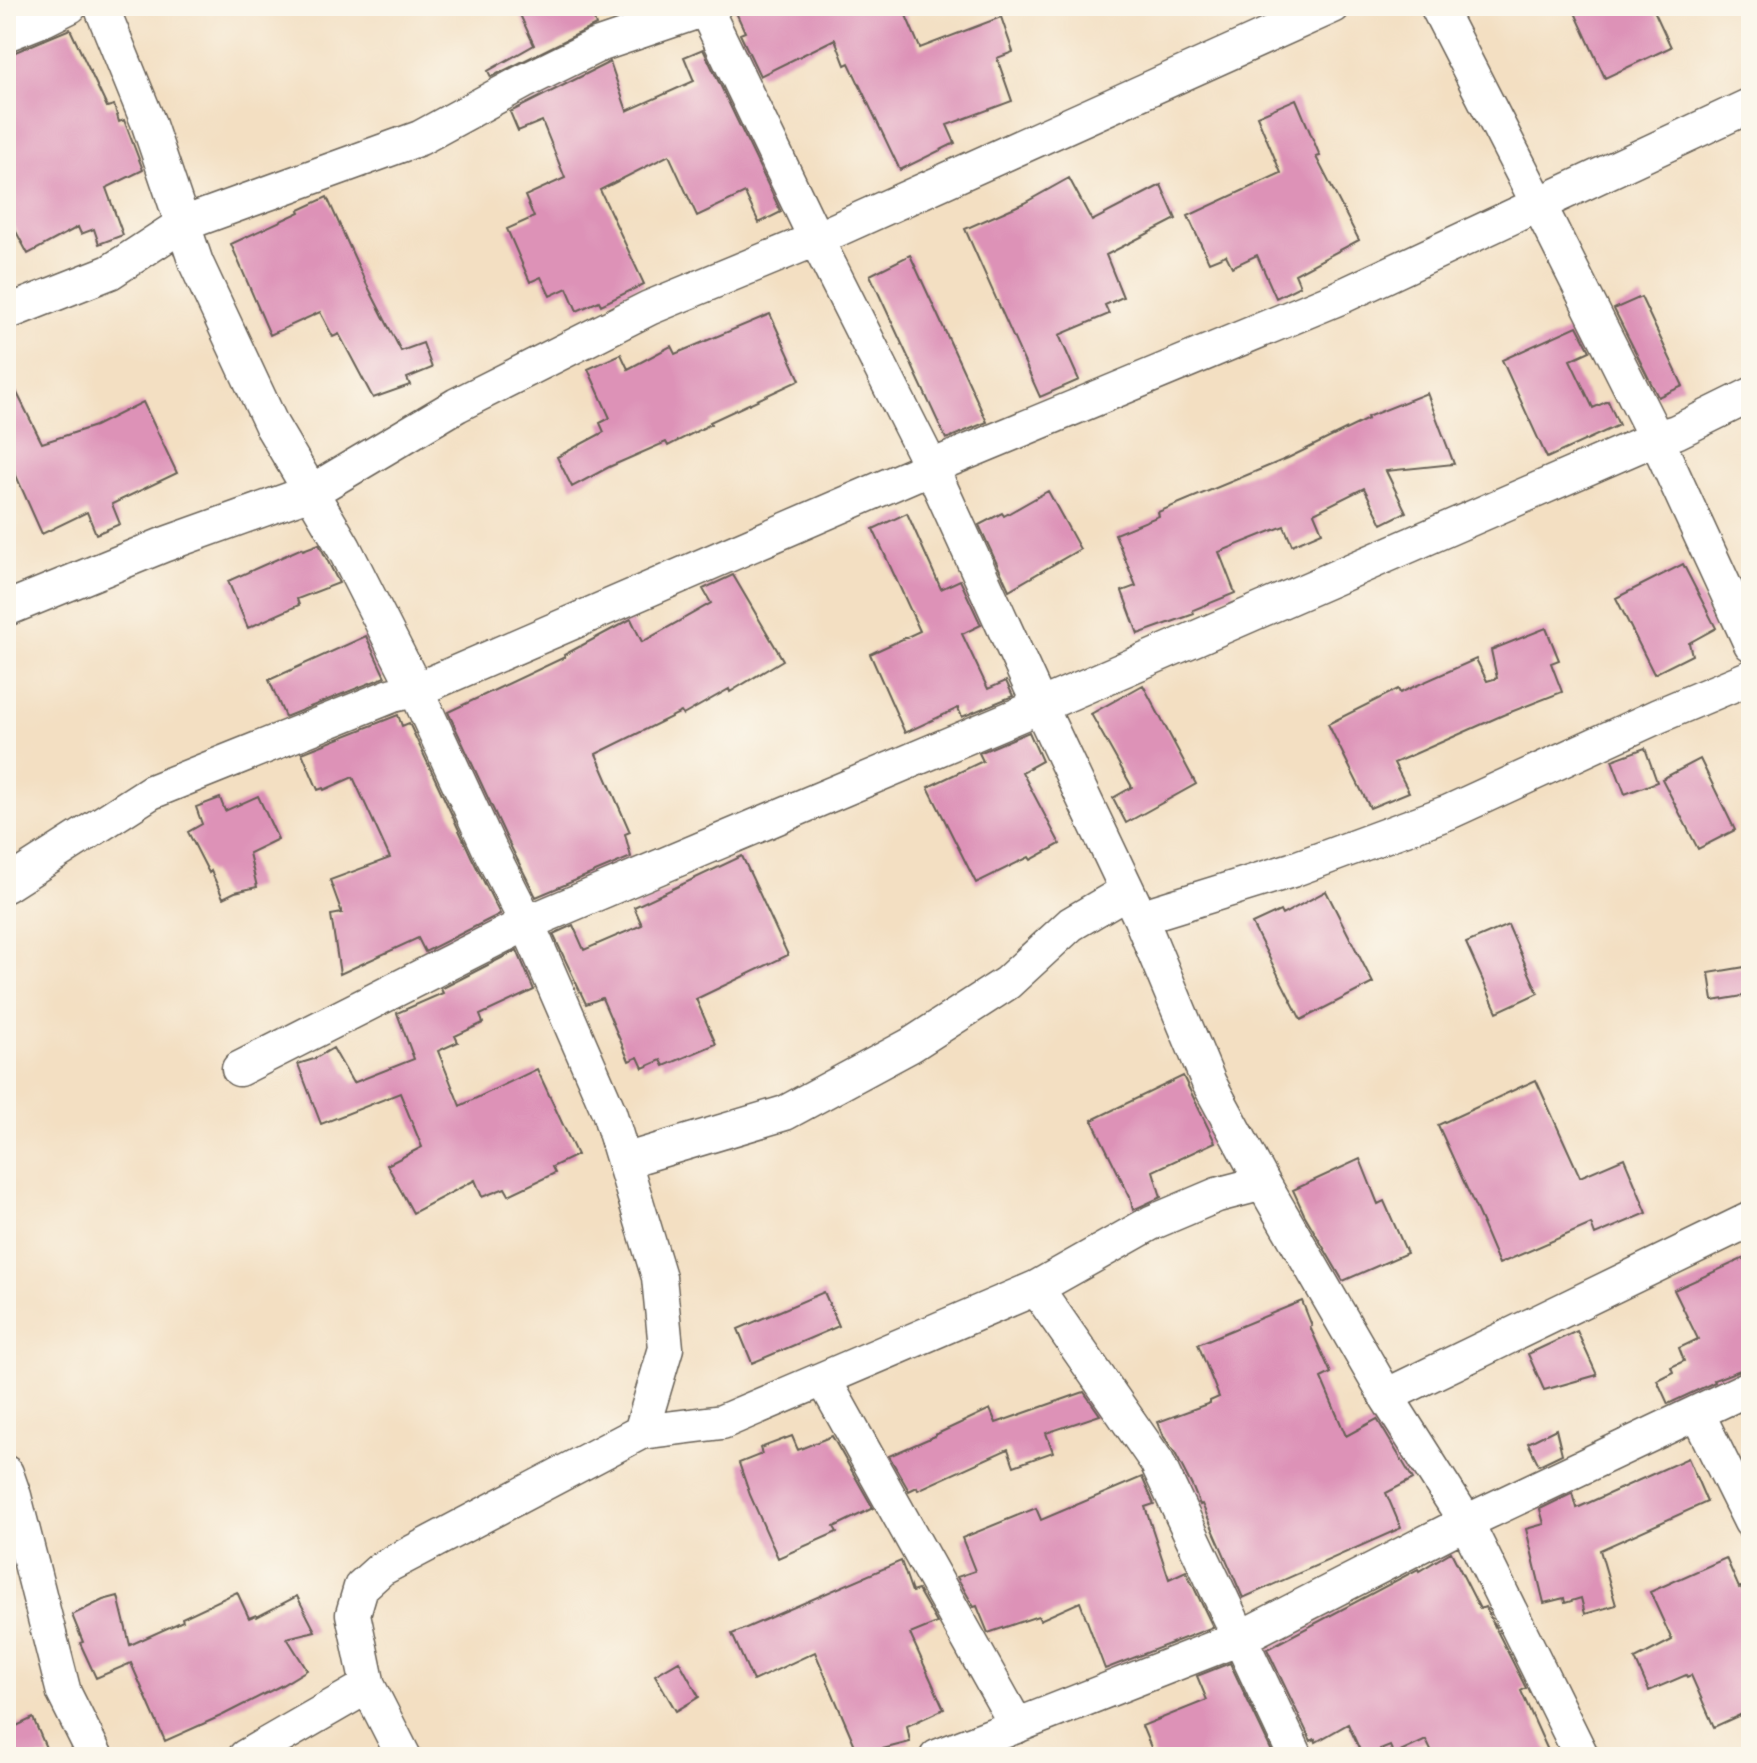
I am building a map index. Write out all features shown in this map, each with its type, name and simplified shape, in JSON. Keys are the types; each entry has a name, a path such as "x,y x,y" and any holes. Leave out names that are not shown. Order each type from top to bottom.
{"street":[{"path":"6,34 70,6"},
{"path":"101,6 148,122 196,263 272,426 344,548 416,690 527,923 609,1112 659,1277 666,1348 641,1432"},
{"path":"6,609 163,545 311,492 457,405 636,315 816,239 1333,6"},
{"path":"1437,6 1656,438 1751,644"},
{"path":"6,313 110,272 183,224 420,138 596,46 708,7 816,239 931,467 1134,904 1209,1083 1386,1396 1466,1522 1582,1757"},
{"path":"6,885 151,792 393,695 416,690 931,467 1338,298 1751,105"},
{"path":"239,1069 527,923 1676,432 1751,395"},
{"path":"624,1161 785,1113 897,1053 1007,983 1071,924 1134,904 1292,870 1449,812 1751,677"},
{"path":"404,1757 368,1686 353,1614 361,1587 381,1569 641,1432 722,1422 1036,1288 1151,1223 1217,1195 1263,1183"},
{"path":"1386,1396 1751,1219"},
{"path":"1036,1288 1157,1462 1296,1757"},
{"path":"824,1380 1017,1726"},
{"path":"937,1757 1240,1638 1466,1522 1751,1387"},
{"path":"1697,1413 1751,1522"},
{"path":"6,1473 64,1693 96,1757"},
{"path":"245,1757 368,1686"}],"building":[{"path":"516,6 589,6 596,25 491,77 488,71 534,45"},
{"path":"733,6 902,6 920,48 1001,17 1013,52 997,58 1012,101 947,125 955,143 900,170 849,63 845,65 835,39 760,76 740,34 745,32"},
{"path":"1572,6 1652,6 1671,47 1605,78"},
{"path":"70,29 107,107 114,105 119,122 124,120 143,170 106,188 123,235 99,244 94,229 81,234 78,227 28,254 6,213 6,54"},
{"path":"703,49 781,212 759,223 745,193 697,216 669,155 600,190 644,284 601,305 599,301 577,311 567,288 550,296 541,277 530,282 507,229 534,217 525,196 565,178 542,121 518,131 510,112 610,62 627,111 694,81 684,57"},
{"path":"1296,99 1320,156 1316,157 1359,240 1295,274 1300,286 1276,298 1257,255 1232,267 1226,255 1209,262 1188,216 1281,173 1257,116"},
{"path":"1069,178 1092,221 1161,185 1176,219 1106,255 1123,297 1105,305 1109,314 1059,335 1079,380 1040,397 965,229 1024,203"},
{"path":"327,197 401,351 423,343 432,368 407,378 410,385 373,398 339,334 333,337 320,312 270,335 231,244"},
{"path":"910,255 987,422 946,439 870,275"},
{"path":"1641,297 1683,386 1658,397 1614,309"},
{"path":"770,314 800,380 710,422 668,446 666,442 572,487 557,457 604,432 600,423 610,418 588,369 621,354 628,369 671,346 675,354"},
{"path":"1577,326 1590,351 1570,360 1593,408 1608,401 1619,425 1547,458 1502,360"},
{"path":"6,371 42,443 95,426 143,402 177,473 112,504 120,524 96,534 87,512 42,534 6,453"},
{"path":"1427,393 1454,464 1386,471 1406,512 1382,524 1364,488 1314,513 1322,532 1292,545 1284,526 1219,552 1235,593 1193,610 1194,614 1138,634 1122,591 1136,586 1115,534 1159,516 1158,512 1288,458 1367,417"},
{"path":"1048,491 1080,549 1009,590 979,525 1002,513 1004,516"},
{"path":"907,513 941,589 960,580 981,625 962,634 988,689 1006,681 1013,696 962,717 958,708 905,733 870,654 920,631 873,529"},
{"path":"319,544 339,583 297,599 299,605 248,628 228,581 302,548"},
{"path":"1683,564 1716,628 1689,643 1692,655 1654,674 1616,598"},
{"path":"733,575 783,660 730,692 729,689 683,715 681,712 596,754 630,832 625,834 631,857 536,897 448,712 565,657 631,619 642,642 711,603 703,589"},
{"path":"1546,628 1559,660 1551,663 1562,692 1394,763 1409,792 1370,808 1328,724 1398,689 1400,693 1476,659 1487,681 1497,678 1491,650"},
{"path":"366,636 385,677 285,717 269,680"},
{"path":"1143,685 1196,784 1126,823 1113,798 1132,787 1091,714"},
{"path":"398,715 402,726 409,723 500,914 425,952 418,938 340,974 331,915 342,913 330,880 390,858 353,777 318,790 302,753"},
{"path":"1029,732 1042,761 1022,772 1060,844 976,883 928,787 983,761 979,753"},
{"path":"1645,748 1657,782 1625,794 1612,760"},
{"path":"1700,759 1735,830 1698,849 1662,779"},
{"path":"258,796 278,839 249,853 257,887 223,898 188,832 202,824 196,807 220,798 225,811"},
{"path":"742,856 788,955 696,999 716,1044 664,1066 661,1060 643,1068 638,1057 629,1061 602,998 586,1004 553,934 573,925 584,950 642,925 634,907"},
{"path":"1326,891 1373,983 1301,1020 1252,924 1280,911 1282,915"},
{"path":"1508,925 1538,993 1497,1012 1466,943"},
{"path":"517,950 534,990 480,1015 483,1023 455,1036 458,1042 438,1051 460,1106 537,1069 577,1155 552,1167 555,1173 509,1195 505,1188 482,1197 475,1180 413,1213 387,1165 422,1147 400,1093 321,1124 298,1064 333,1048 353,1083 414,1059 397,1013 443,993 441,989"},
{"path":"1745,967 1749,995 1713,1001 1709,973"},
{"path":"1183,1076 1215,1142 1153,1171 1161,1197 1133,1210 1130,1197 1092,1120"},
{"path":"1536,1080 1580,1177 1624,1158 1647,1213 1595,1235 1591,1224 1499,1264 1438,1125"},
{"path":"1360,1159 1378,1204 1384,1201 1407,1253 1343,1281 1293,1190"},
{"path":"1751,1255 1751,1366 1714,1380 1668,1404 1657,1380 1673,1372 1671,1367 1684,1361 1679,1348 1698,1339 1674,1290"},
{"path":"824,1292 839,1326 752,1363 738,1329"},
{"path":"1302,1301 1331,1373 1321,1378 1346,1436 1377,1419 1413,1479 1386,1493 1401,1528 1243,1598 1202,1504 1158,1422 1219,1397 1198,1344"},
{"path":"1577,1331 1597,1375 1544,1390 1528,1354"},
{"path":"1084,1392 1100,1415 1046,1433 1053,1452 1014,1466 1008,1449 918,1490 917,1487 909,1491 889,1456 990,1409 996,1423"},
{"path":"1556,1429 1562,1454 1539,1465 1528,1443"},
{"path":"792,1436 798,1450 832,1436 873,1508 834,1527 837,1532 778,1558 739,1463 762,1454 760,1448"},
{"path":"1688,1458 1707,1502 1600,1550 1616,1605 1585,1614 1581,1598 1565,1603 1564,1598 1544,1603 1526,1529 1544,1524 1540,1509 1573,1493 1577,1508"},
{"path":"1142,1477 1154,1504 1145,1507 1169,1579 1186,1571 1213,1627 1105,1669 1080,1602 1040,1620 1038,1616 988,1633 977,1606 974,1607 957,1577 975,1571 962,1538 1036,1508 1041,1520"},
{"path":"1451,1552 1480,1609 1485,1607 1526,1688 1521,1691 1551,1757 1434,1757 1426,1740 1394,1755 1390,1746 1363,1757 1348,1724 1316,1742 1315,1739 1311,1741 1267,1649"},
{"path":"1726,1558 1751,1609 1751,1710 1714,1727 1691,1675 1649,1691 1635,1659 1672,1640 1650,1592"},
{"path":"901,1561 912,1592 918,1590 937,1623 910,1634 944,1709 907,1726 910,1742 859,1755 815,1652 753,1681 732,1634"},
{"path":"237,1592 249,1618 257,1617 297,1596 315,1631 287,1638 307,1670 223,1715 165,1741 131,1663 96,1678 80,1643 83,1642 72,1615 118,1596 130,1645"},
{"path":"679,1661 699,1697 676,1711 655,1675"},
{"path":"1230,1663 1274,1756 1155,1757 1142,1726 1207,1700 1197,1676"},
{"path":"33,1718 50,1757 6,1757 6,1731"}]}
